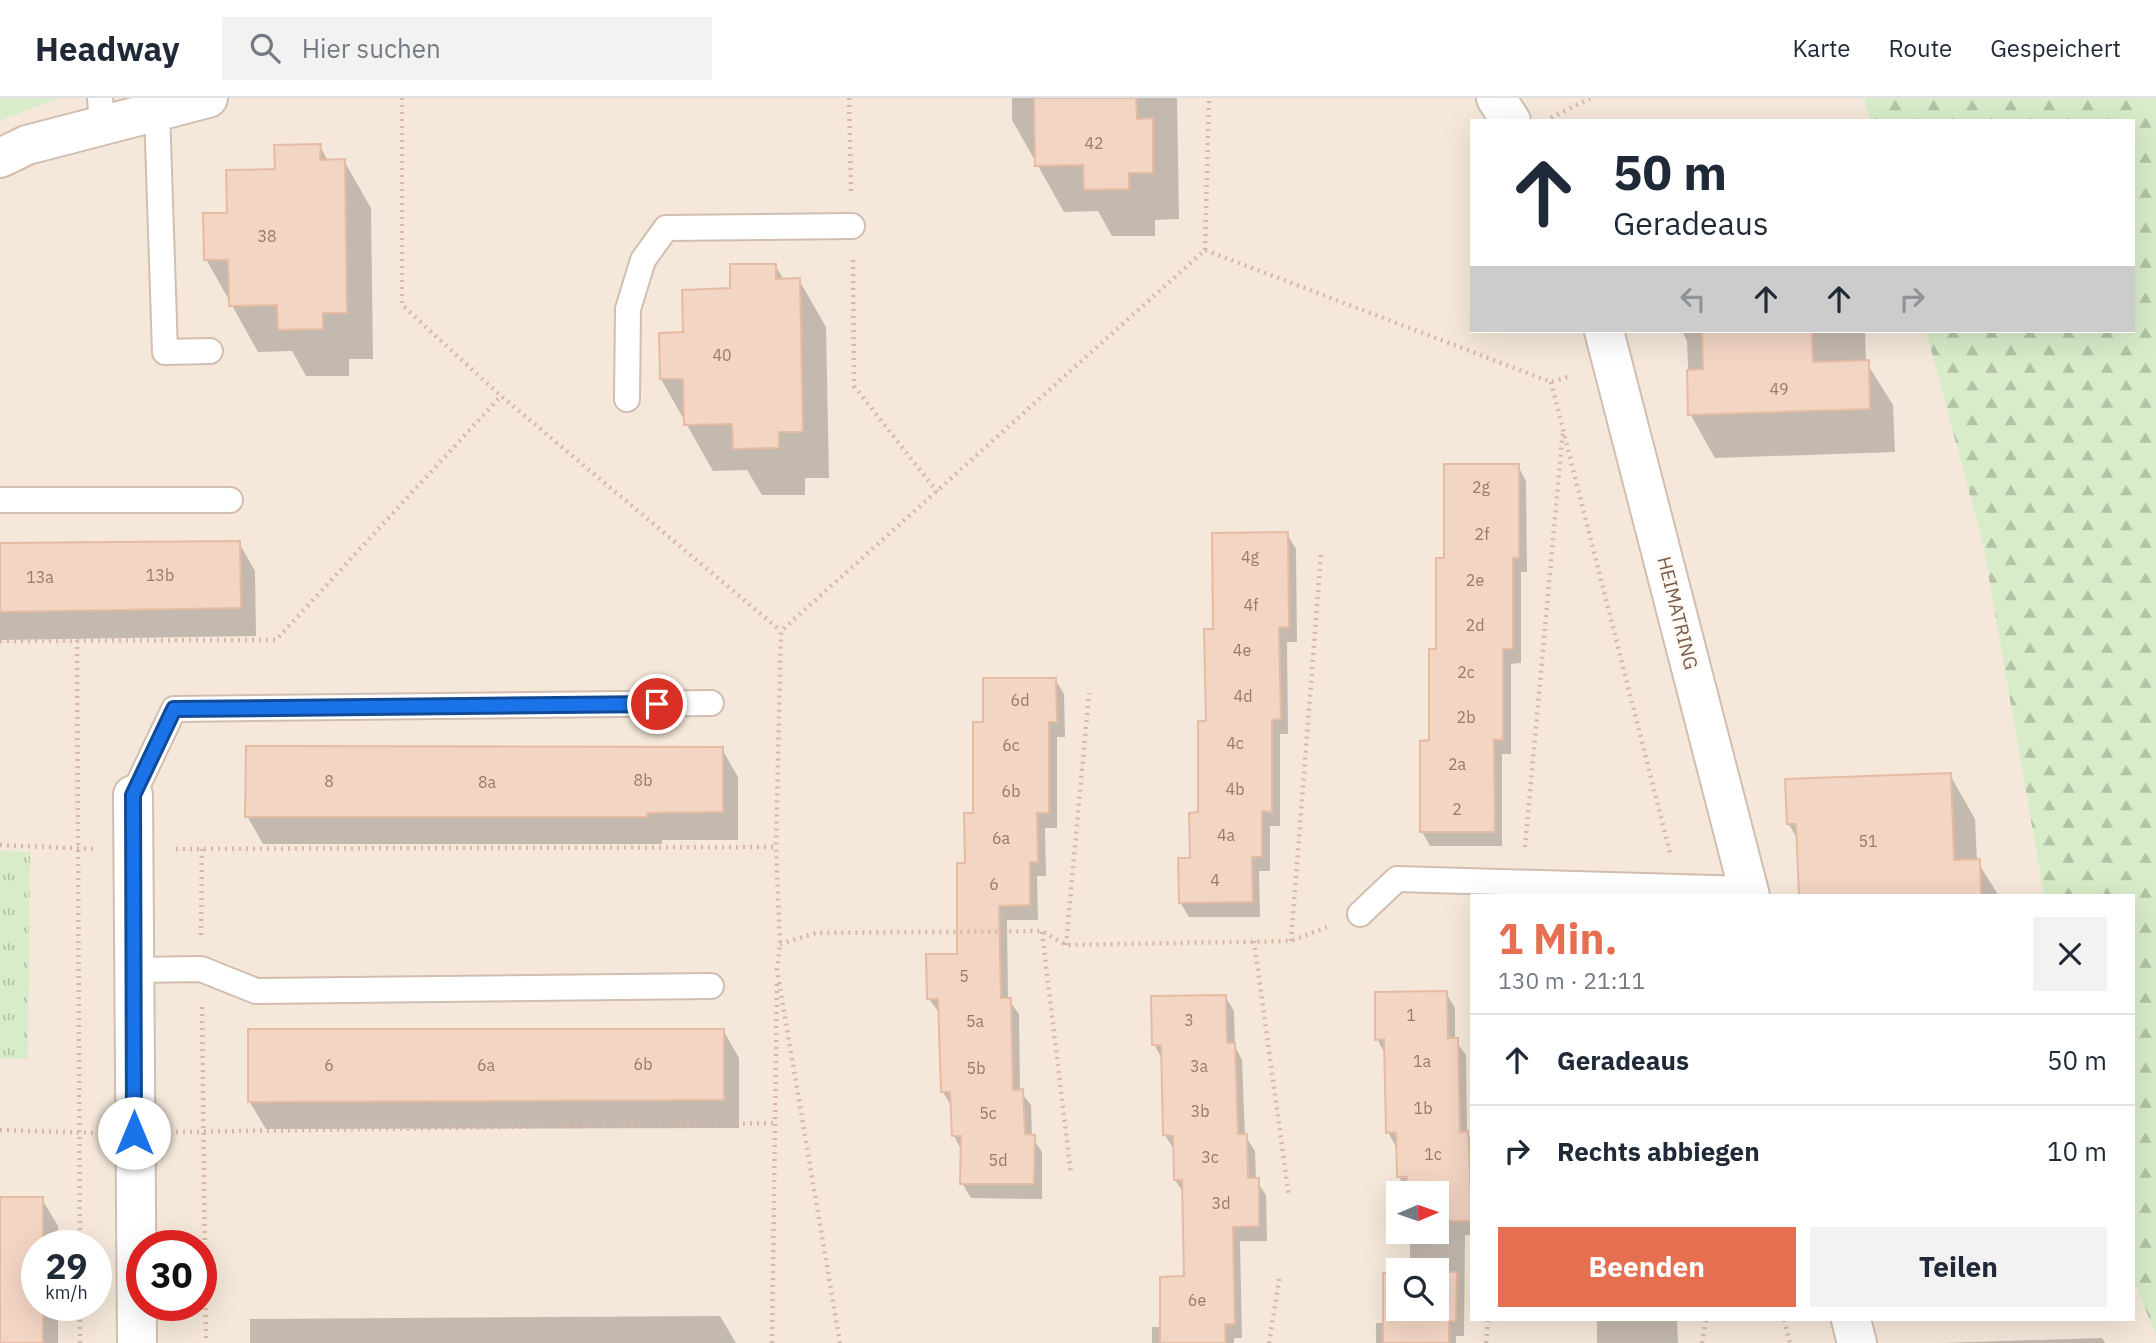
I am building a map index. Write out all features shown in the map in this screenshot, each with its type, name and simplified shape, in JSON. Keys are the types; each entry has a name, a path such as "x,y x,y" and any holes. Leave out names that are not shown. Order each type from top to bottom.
{"street":[{"path":"0,158 101,112 157,111 208,98"},
{"path":"1496,98 1510,119"},
{"name":"HEIMATRING","path":"1609,347 1749,892"},
{"path":"133,795 137,1343"},
{"path":"1851,1321 1857,1343"}],"lane":[{"path":"157,111 165,352 210,351"},
{"path":"627,399 628,309 643,260 666,228 852,226"},
{"path":"0,500 230,500"},
{"path":"133,795 174,709 711,703"},
{"path":"1360,914 1396,879 1678,887 1749,892"},
{"path":"134,970 201,969 256,990 711,986"}],"path":[{"path":"402,98 402,305 501,396 781,631"},
{"path":"849,98 854,386 938,493"},
{"path":"772,1343 777,970 780,944 776,847 781,631 938,493 1205,250 1209,98"},
{"path":"1549,119 1591,98"},
{"path":"1205,250 1551,382"},
{"path":"1551,382 1609,347"},
{"path":"1551,382 1564,424 1678,887"},
{"path":"0,641 276,639 501,396"},
{"path":"1521,882 1564,424"},
{"path":"1291,941 1321,554"},
{"path":"77,640 80,1230"},
{"path":"1066,945 1089,692"},
{"path":"0,845 133,849"},
{"path":"206,1343 202,849 776,847"},
{"path":"780,944 816,933 1042,931 1066,945 1291,941 1360,914"},
{"path":"1042,931 1071,1175"},
{"path":"1254,942 1289,1197"},
{"path":"777,970 839,1343"},
{"path":"205,1132 774,1124"},
{"path":"0,1130 134,1133"},
{"path":"1269,1343 1280,1274"},
{"path":"80,1321 80,1343"},
{"path":"1486,1343 1488,1321"},
{"path":"1702,1343 1706,1321"},
{"path":"1784,1321 1790,1343"}],"shaded area":[{"path":"59,98 1864,98 1869,119 1470,119 1470,333 1927,333 1983,544 2044,894 1470,894 1470,1321 2135,1321 2135,1284 2156,1335 2156,1343 0,1343 0,121"}],"green space":[{"path":"0,98 59,98 0,121"},
{"path":"1864,98 2156,98 2156,1335 2135,1284 2135,894 2044,894 1983,544 1927,333 2135,333 2135,119 1869,119"},
{"path":"0,851 30,852 28,1059 0,1059"}],"building":[{"path":"1034,98 1136,98 1137,119 1153,118 1153,173 1129,173 1129,189 1084,190 1083,165 1035,166"},
{"path":"321,144 320,160 345,159 347,313 323,313 323,329 278,330 277,305 229,306 228,260 204,260 203,213 227,213 226,170 275,169 274,145"},
{"path":"730,264 776,264 776,279 800,278 803,432 779,432 779,448 733,449 732,424 684,425 683,379 660,379 659,333 683,332 682,290 730,288"},
{"path":"1702,333 1812,333 1813,362 1869,360 1870,409 1688,415 1687,370 1703,369"},
{"path":"1444,464 1519,464 1519,558 1513,558 1513,649 1503,649 1503,740 1494,740 1495,832 1420,832 1420,741 1429,740 1429,649 1436,649 1436,558 1444,558"},
{"path":"1288,532 1289,627 1279,628 1281,719 1272,720 1272,812 1262,811 1262,857 1252,857 1253,902 1179,903 1178,858 1190,858 1189,813 1198,812 1198,721 1206,721 1204,629 1213,629 1212,533"},
{"path":"240,541 241,608 0,612 0,543"},
{"path":"983,678 1056,678 1057,722 1049,722 1049,813 1037,813 1038,862 1030,862 1030,905 999,906 1001,998 1011,998 1013,1090 1023,1089 1025,1134 1035,1135 1034,1184 960,1184 961,1136 952,1136 950,1092 941,1092 938,999 927,999 926,954 957,954 957,863 965,863 964,813 973,813 973,722 983,722"},
{"path":"246,746 723,747 723,812 647,813 647,817 245,817"},
{"path":"1951,773 1954,860 1980,859 1981,894 1799,894 1796,824 1787,824 1785,779"},
{"path":"1447,991 1448,1038 1458,1038 1460,1132 1468,1131 1470,1221 1449,1221 1449,1181 1407,1181 1407,1177 1397,1177 1396,1132 1386,1133 1384,1039 1375,1040 1375,992"},
{"path":"1226,995 1227,1043 1235,1043 1238,1134 1247,1134 1248,1178 1259,1178 1259,1226 1233,1227 1235,1324 1225,1324 1226,1343 1160,1343 1160,1277 1184,1276 1182,1180 1174,1180 1173,1136 1163,1135 1161,1045 1152,1045 1151,996"},
{"path":"248,1029 724,1029 724,1100 248,1102"},
{"path":"0,1197 43,1197 43,1230 21,1230 21,1321 43,1321 43,1343 0,1343"},
{"path":"1449,1272 1457,1272 1456,1322 1449,1321"},
{"path":"1383,1273 1386,1273 1386,1321 1449,1321 1449,1343 1383,1343"}],"route":[{"path":"134,1133 133,795 174,709 657,704"}]}
